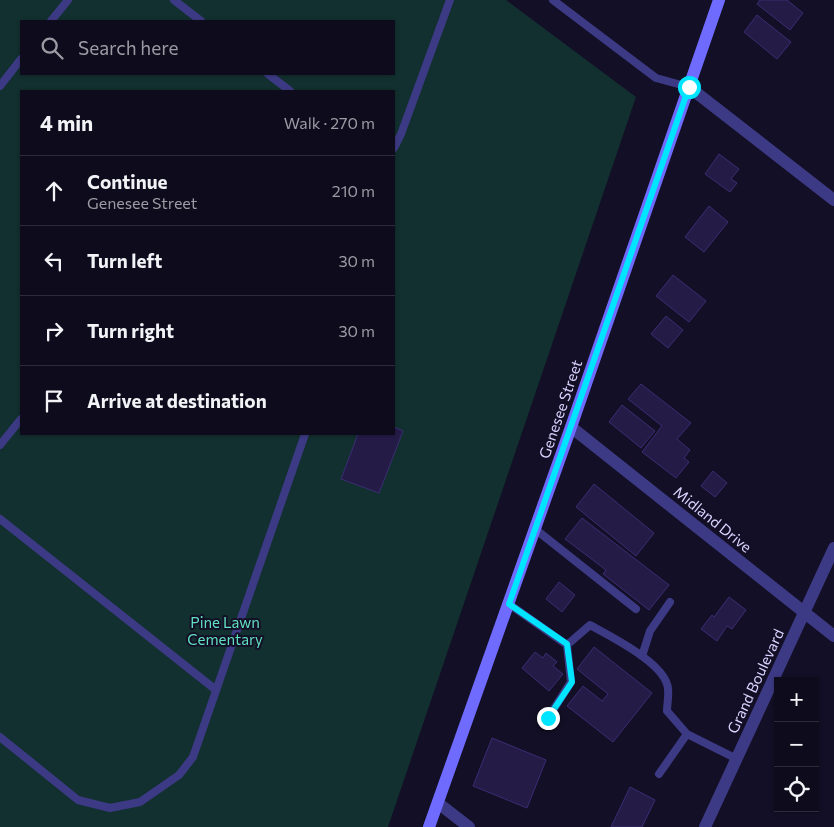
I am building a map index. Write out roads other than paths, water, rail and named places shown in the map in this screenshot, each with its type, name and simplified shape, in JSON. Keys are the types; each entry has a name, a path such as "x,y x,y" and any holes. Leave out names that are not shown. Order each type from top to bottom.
{"main road":[{"name":"Genesee Street","path":"429,827 572,426 718,0"}],"street":[{"path":"689,87 834,200"},
{"name":"Midland Drive","path":"572,426 834,636"},
{"name":"Grand Boulevard","path":"705,827 834,548"},
{"path":"438,803 469,827"}],"lane":[{"path":"52,20 68,0"},
{"path":"174,0 200,20"},
{"path":"395,146 450,0"},
{"path":"553,0 656,78 689,87"},
{"path":"0,86 20,60"},
{"path":"269,75 287,90"},
{"path":"0,445 20,420"},
{"path":"0,737 78,800 110,808 140,802 179,775 193,757 305,435"},
{"path":"0,519 216,690"},
{"path":"535,529 636,609"},
{"path":"642,656 650,631 670,602"},
{"path":"509,604 567,644 572,682 548,718"},
{"path":"567,644 590,625 642,656 656,666 667,684 667,711 687,734 737,759"},
{"path":"659,774 687,734"}],"park label":[{"name":"Pine Lawn Cementary","path":"225,630"}]}
